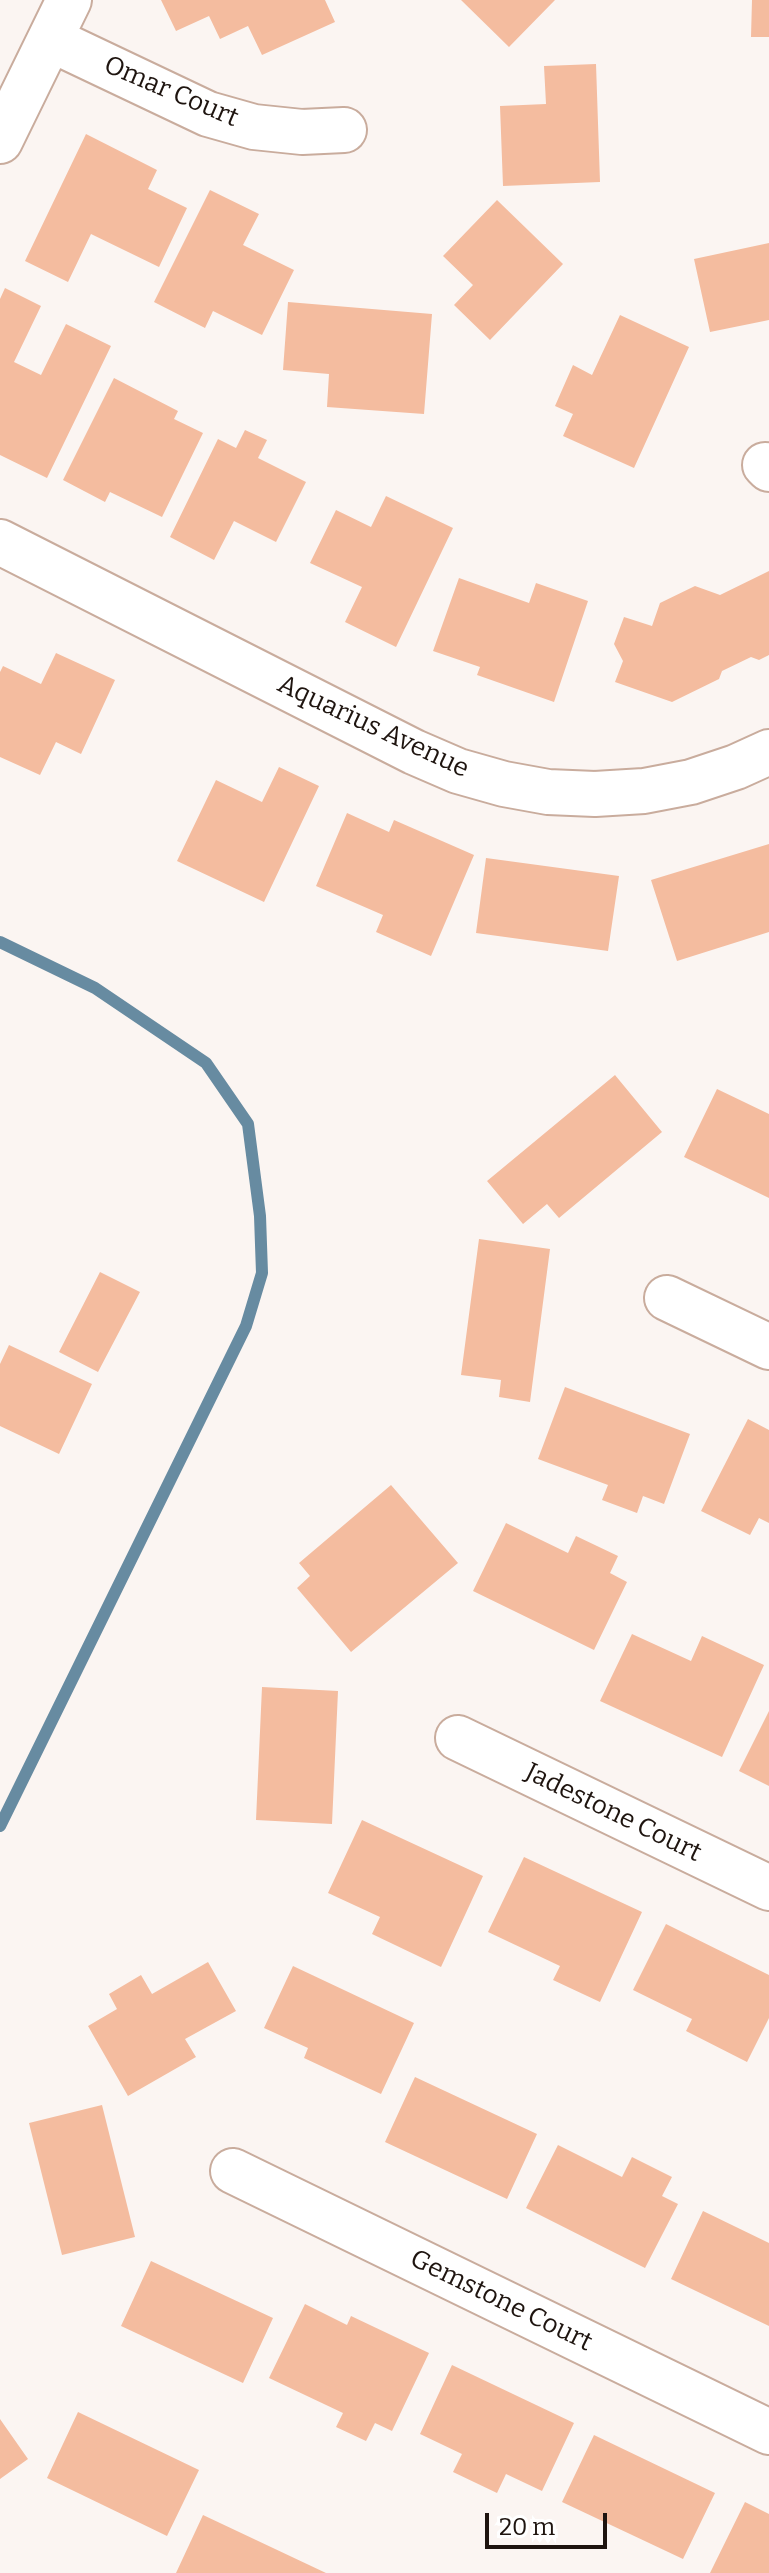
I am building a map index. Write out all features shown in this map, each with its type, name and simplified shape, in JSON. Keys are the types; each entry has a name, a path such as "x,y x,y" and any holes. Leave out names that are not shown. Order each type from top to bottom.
{"street":[{"path":"0,141 69,0"},
{"name":"Omar Court","path":"50,39 208,114 270,129 302,132 344,130"},
{"name":"Aquarius Avenue","path":"0,542 414,752 458,771 504,784 548,792 595,794 644,791 691,782 769,752"},
{"path":"667,1298 769,1347"},
{"name":"Jadestone Court","path":"458,1738 769,1888"},
{"name":"Gemstone Court","path":"233,2171 769,2432"}],"building":[{"path":"161,0 325,0 335,22 262,55 248,26 220,39 209,16 176,31"},
{"path":"461,0 555,0 509,47"},
{"path":"752,0 769,0 769,37 751,37"},
{"path":"596,64 600,182 503,186 500,106 546,104 544,66"},
{"path":"86,134 157,170 148,189 187,208 159,267 91,234 68,282 25,261"},
{"path":"210,190 259,214 243,245 294,270 262,335 213,311 205,328 154,302"},
{"path":"497,200 563,264 490,340 454,305 473,285 443,256"},
{"path":"769,243 769,320 710,332 694,259"},
{"path":"5,288 41,306 14,362 41,375 66,324 111,346 47,478 0,455 0,299"},
{"path":"288,302 432,314 424,414 327,407 329,374 283,370"},
{"path":"620,315 689,347 634,468 563,436 573,414 555,406 573,365 592,375"},
{"path":"114,378 178,411 174,419 203,433 162,517 110,492 105,502 63,480"},
{"path":"245,430 267,440 258,458 306,482 276,542 234,521 214,560 170,537 218,439 236,448"},
{"path":"386,496 453,528 396,647 345,622 362,587 310,563 336,510 371,527"},
{"path":"769,571 769,655 759,660 751,657 722,671 719,679 672,702 615,682 623,661 614,644 624,617 652,626 660,603 695,586 720,595"},
{"path":"459,578 529,603 536,583 588,601 554,702 477,675 480,667 433,651"},
{"path":"56,653 115,680 81,754 56,742 40,775 0,757 0,672 3,666 41,684"},
{"path":"279,767 319,786 264,902 177,861 216,780 262,802"},
{"path":"347,813 389,832 394,820 474,855 431,956 376,932 383,915 316,886"},
{"path":"769,844 769,932 677,961 651,880"},
{"path":"486,858 619,876 608,951 476,933"},
{"path":"615,1075 662,1132 559,1218 547,1204 523,1224 487,1181"},
{"path":"717,1089 769,1114 769,1198 684,1157"},
{"path":"479,1239 550,1249 530,1402 499,1397 501,1380 461,1375"},
{"path":"100,1272 140,1292 98,1372 59,1352"},
{"path":"9,1345 92,1384 59,1454 0,1426 0,1364"},
{"path":"565,1387 690,1434 664,1504 643,1496 637,1513 602,1500 608,1485 538,1459"},
{"path":"748,1419 769,1430 769,1523 759,1518 750,1535 701,1511"},
{"path":"391,1485 458,1563 351,1652 297,1588 310,1576 299,1563"},
{"path":"506,1523 568,1553 576,1536 618,1556 610,1573 627,1582 594,1650 473,1591"},
{"path":"632,1634 691,1661 702,1636 764,1665 722,1757 600,1701"},
{"path":"262,1687 338,1691 332,1824 256,1820"},
{"path":"769,1711 769,1786 739,1771"},
{"path":"362,1820 483,1876 441,1967 372,1934 380,1917 328,1893"},
{"path":"524,1857 642,1912 600,2002 553,1980 560,1966 488,1932"},
{"path":"666,1924 769,1975 769,2018 747,2062 686,2031 692,2019 633,1990"},
{"path":"208,1962 236,2011 185,2039 196,2057 128,2096 88,2026 117,2009 109,1994 141,1975 152,1994"},
{"path":"293,1966 414,2023 381,2094 304,2058 308,2048 264,2028"},
{"path":"415,2077 537,2134 507,2199 385,2142"},
{"path":"102,2105 135,2237 62,2255 29,2123"},
{"path":"558,2145 622,2177 632,2157 672,2177 662,2196 678,2204 645,2268 526,2208"},
{"path":"703,2211 769,2243 769,2326 671,2279"},
{"path":"151,2261 273,2318 243,2383 121,2326"},
{"path":"305,2304 347,2325 351,2316 429,2353 392,2431 375,2423 366,2441 336,2427 343,2413 269,2378"},
{"path":"452,2365 574,2423 542,2491 506,2474 497,2493 453,2472 462,2454 420,2434"},
{"path":"78,2412 199,2470 167,2536 47,2478"},
{"path":"0,2419 28,2459 0,2479"},
{"path":"594,2435 715,2493 683,2559 562,2502"},
{"path":"745,2502 769,2514 769,2573 710,2573"},
{"path":"203,2515 326,2573 176,2573"}],"waterway":[{"path":"0,942 95,988 206,1063 248,1124 260,1216 262,1273 246,1326 0,1826"}]}
